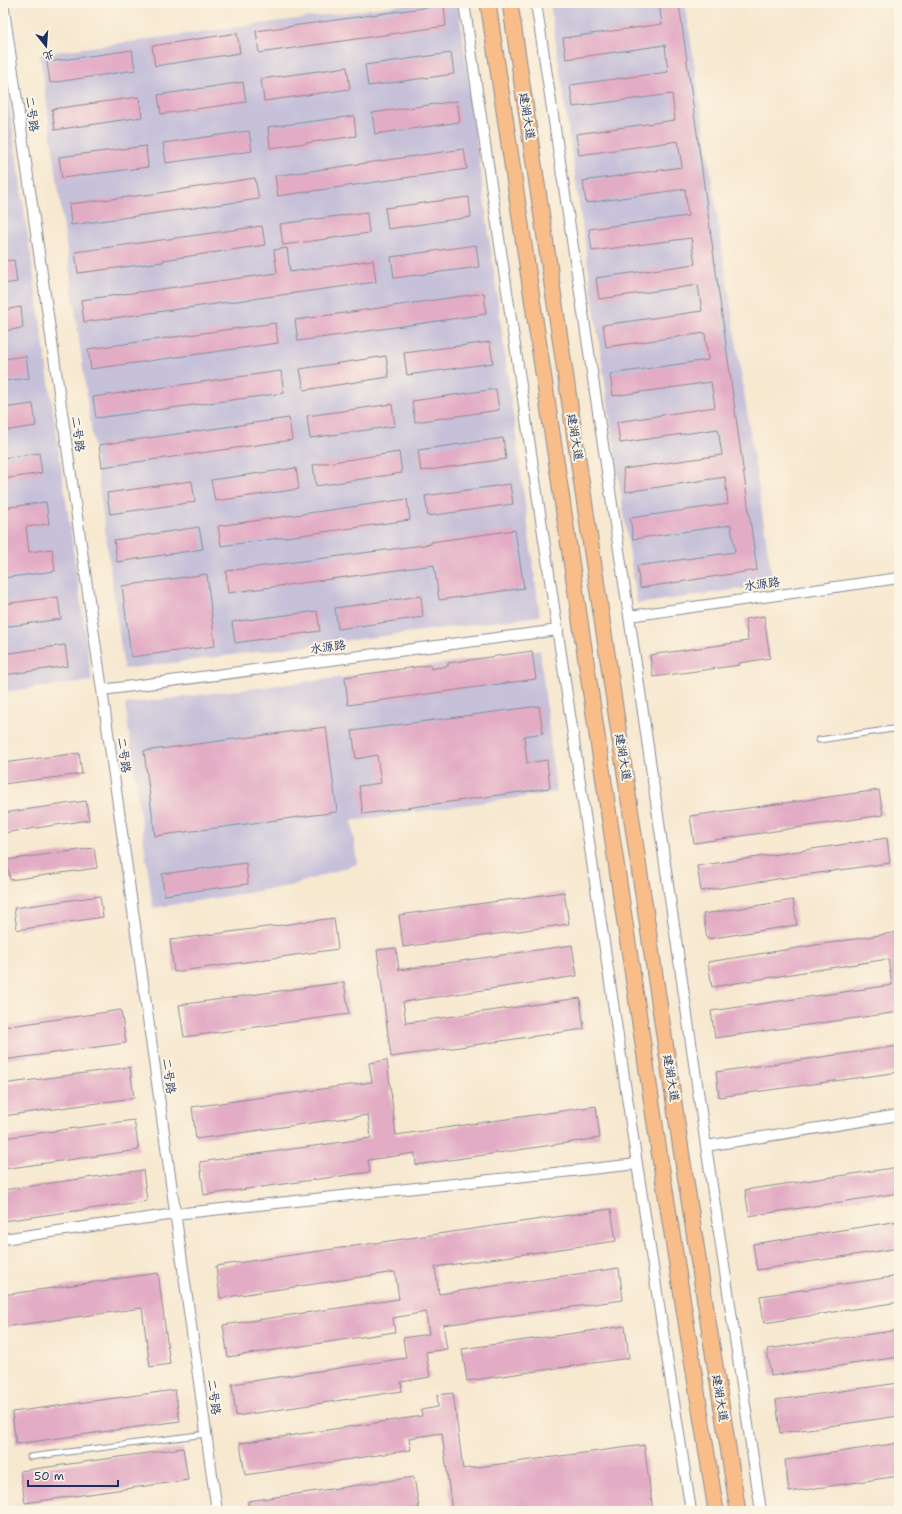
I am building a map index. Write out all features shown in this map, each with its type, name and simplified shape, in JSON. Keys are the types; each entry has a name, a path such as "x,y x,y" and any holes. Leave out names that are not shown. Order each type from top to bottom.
{"main road":[{"name":"建湖大道","path":"488,3 657,1134 716,1511"},
{"name":"建湖大道","path":"510,3 679,1132 738,1511"}],"street":[{"name":"二号路","path":"3,3 102,690 217,1511"},
{"path":"464,3 637,1164 691,1511"},
{"path":"536,3 629,616 761,1511"},
{"name":"水源路","path":"629,616 899,578"},
{"name":"水源路","path":"102,690 558,630"},
{"path":"706,1146 899,1115"},
{"path":"3,1239 175,1214 637,1164"}],"lane":[{"path":"820,740 899,728"},
{"path":"30,1457 206,1434"}],"shaded area":[{"path":"414,3 458,3 540,616 124,669 40,54"},
{"path":"550,3 685,3 773,584 637,604"},
{"path":"3,62 92,681 3,692"},
{"path":"540,650 556,792 352,821 357,864 290,886 153,908 125,704 345,677"}],"building":[{"path":"659,3 679,3 757,570 640,588 637,566 735,552 731,525 633,539 630,518 728,504 725,477 626,492 623,469 722,455 718,429 620,443 617,422 715,407 711,382 613,396 610,374 708,360 705,333 606,347 603,325 702,311 698,285 599,299 596,278 695,264 691,238 592,251 589,229 688,216 685,189 586,203 583,181 682,167 678,141 579,155 576,134 675,120 672,94 573,107 570,85 668,72 665,45 566,59 563,38 662,24"},
{"path":"444,5 446,26 259,53 256,31"},
{"path":"237,33 240,53 155,66 152,46"},
{"path":"132,50 135,70 50,83 47,62"},
{"path":"451,53 454,74 368,86 365,65"},
{"path":"347,67 350,89 264,101 261,79"},
{"path":"243,82 246,102 161,114 158,95"},
{"path":"139,97 142,117 55,130 52,109"},
{"path":"457,101 460,122 375,134 372,113"},
{"path":"354,116 356,136 270,148 268,127"},
{"path":"249,131 252,151 166,163 163,143"},
{"path":"146,146 148,167 62,178 59,157"},
{"path":"464,149 467,169 278,196 275,176"},
{"path":"255,178 259,199 71,225 69,204 153,194"},
{"path":"469,197 471,217 388,229 385,208"},
{"path":"367,212 369,233 283,245 280,224"},
{"path":"262,226 265,245 163,260 163,262 78,273 75,252"},
{"path":"476,245 479,267 394,278 391,257"},
{"path":"287,248 290,272 373,260 376,282 84,322 81,300 277,273 274,250"},
{"path":"14,260 17,282 3,284 3,261"},
{"path":"484,293 486,314 298,341 295,320"},
{"path":"21,307 23,328 3,331 3,310"},
{"path":"275,323 278,343 91,369 88,349"},
{"path":"490,342 493,363 407,375 404,353"},
{"path":"26,356 29,378 3,381 3,359"},
{"path":"386,356 389,377 304,390 300,369"},
{"path":"281,371 284,393 96,418 93,397"},
{"path":"496,389 499,410 415,422 412,401"},
{"path":"33,404 36,426 3,431 3,408"},
{"path":"392,404 395,426 310,438 307,416"},
{"path":"289,418 292,440 102,467 99,445"},
{"path":"503,438 506,459 421,471 418,450"},
{"path":"399,452 402,473 316,486 313,465"},
{"path":"39,453 42,473 3,479 3,458"},
{"path":"296,468 299,489 215,501 211,480"},
{"path":"192,481 195,502 110,514 107,493"},
{"path":"510,484 513,504 428,516 425,496"},
{"path":"407,499 410,520 221,546 218,526"},
{"path":"46,502 49,524 26,527 29,552 52,549 55,571 3,578 3,508"},
{"path":"199,527 203,549 117,562 114,540"},
{"path":"515,530 524,588 439,600 434,565 228,593 226,571 431,544 431,542"},
{"path":"207,574 215,646 131,657 122,586"},
{"path":"421,596 423,617 338,629 335,608"},
{"path":"58,597 61,619 3,627 3,604"},
{"path":"317,611 320,631 235,643 232,622"},
{"path":"764,616 770,658 739,663 740,665 653,677 650,655 748,641 745,619"},
{"path":"65,645 68,666 3,675 3,654"},
{"path":"532,651 536,679 348,705 345,677 430,665 431,669 448,666 448,663"},
{"path":"539,706 543,733 524,736 527,763 547,760 550,788 363,814 359,786 381,783 377,755 356,759 352,731"},
{"path":"326,727 337,812 155,836 144,751"},
{"path":"79,753 82,774 3,784 3,763"},
{"path":"879,790 883,815 694,843 690,816"},
{"path":"86,801 89,820 3,833 3,813"},
{"path":"887,838 890,863 701,891 697,866"},
{"path":"94,848 97,868 10,880 7,860"},
{"path":"246,863 248,884 164,895 162,874"},
{"path":"564,892 569,924 403,947 399,915"},
{"path":"100,896 103,917 17,930 14,908"},
{"path":"793,900 797,925 707,939 703,914"},
{"path":"334,918 338,949 174,972 170,940"},
{"path":"899,932 899,1012 715,1038 711,1011 892,985 888,959 712,987 708,962"},
{"path":"572,945 577,976 403,1002 406,1023 580,998 584,1029 391,1057 377,950 396,948 399,970"},
{"path":"344,982 349,1014 184,1037 179,1005"},
{"path":"121,1010 126,1043 3,1060 3,1027"},
{"path":"899,1046 899,1072 719,1097 716,1072"},
{"path":"387,1060 396,1135 596,1106 600,1138 416,1165 415,1153 368,1160 370,1172 204,1195 200,1162 371,1138 368,1115 196,1139 192,1107 372,1082 369,1063"},
{"path":"130,1067 134,1098 3,1116 3,1084"},
{"path":"134,1120 139,1150 3,1169 3,1138"},
{"path":"899,1167 899,1193 749,1216 745,1190"},
{"path":"143,1170 147,1201 3,1221 3,1190"},
{"path":"611,1209 616,1241 435,1267 439,1294 619,1268 623,1300 443,1325 447,1349 426,1352 430,1377 401,1382 402,1391 236,1416 232,1384 406,1358 403,1338 429,1334 426,1312 393,1318 395,1332 228,1357 223,1325 399,1299 395,1272 220,1298 216,1266"},
{"path":"899,1221 899,1248 757,1270 753,1244"},
{"path":"158,1273 170,1364 150,1367 142,1308 3,1327 3,1295"},
{"path":"899,1276 899,1302 764,1323 760,1296"},
{"path":"625,1326 629,1358 467,1381 462,1349"},
{"path":"899,1330 899,1357 771,1376 767,1349"},
{"path":"899,1383 899,1416 780,1433 776,1400"},
{"path":"175,1390 180,1421 16,1444 12,1412"},
{"path":"453,1393 463,1469 644,1445 653,1511 452,1511 442,1433 409,1438 411,1450 245,1475 240,1443 422,1416 421,1410 438,1407 437,1395"},
{"path":"899,1443 899,1476 789,1492 785,1460"},
{"path":"183,1448 188,1480 25,1503 20,1471"},
{"path":"414,1477 419,1508 401,1511 249,1511 248,1501"}]}
